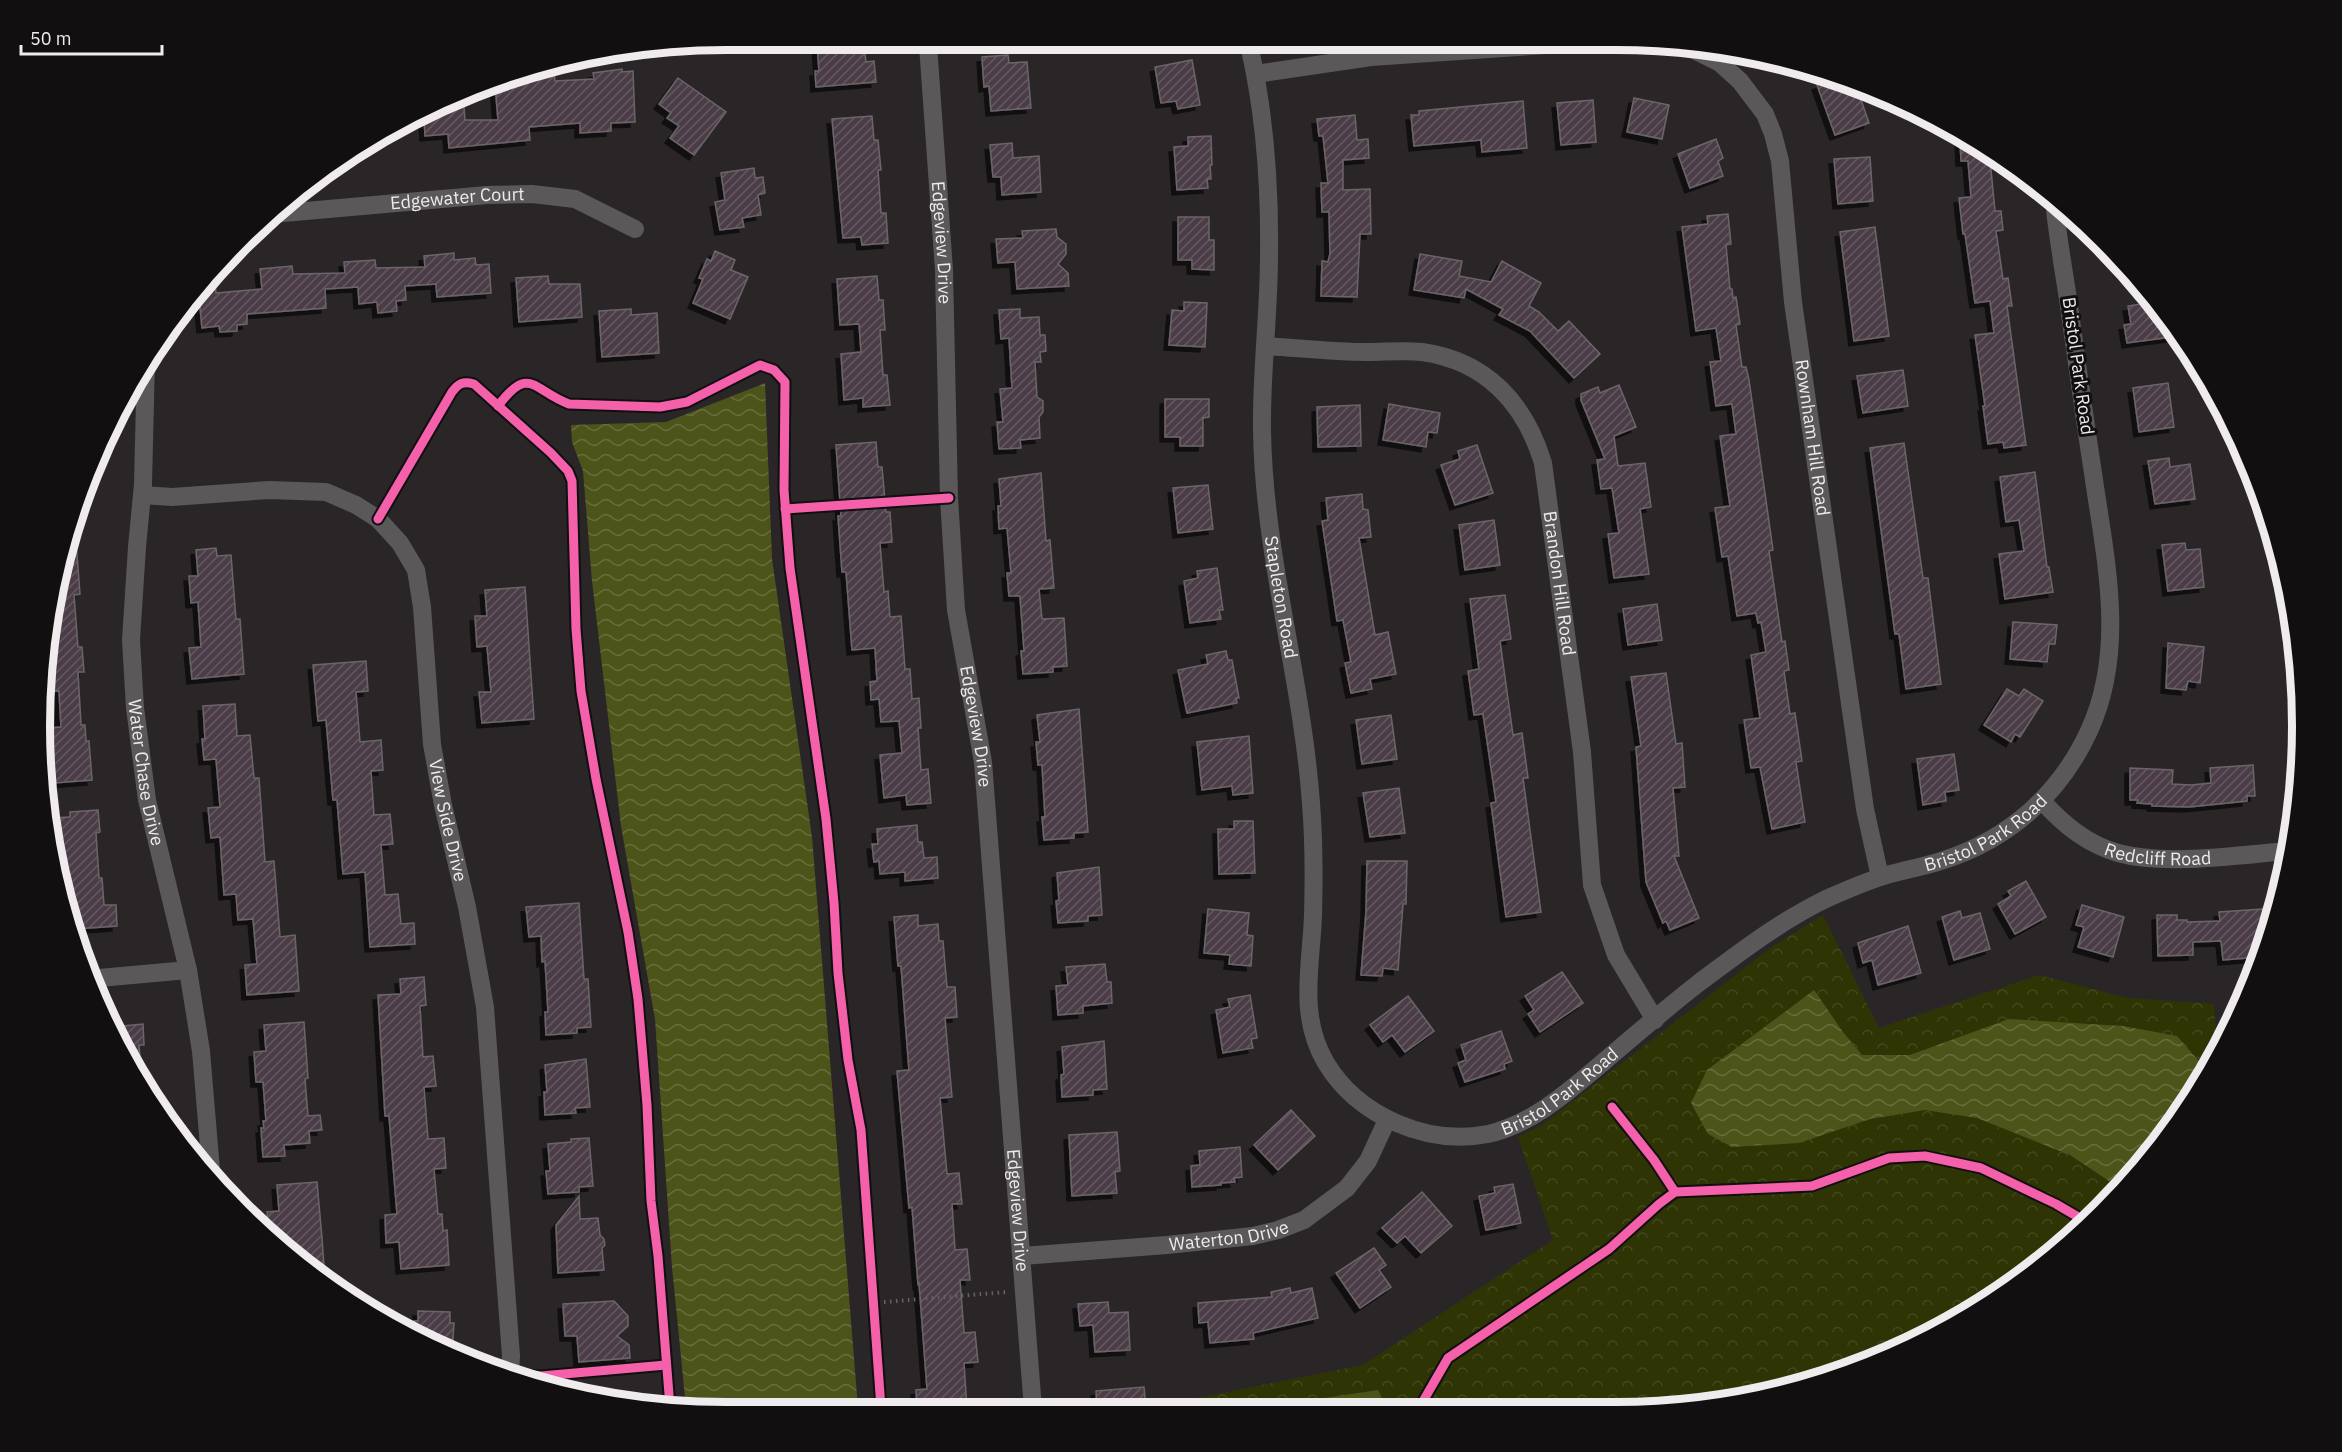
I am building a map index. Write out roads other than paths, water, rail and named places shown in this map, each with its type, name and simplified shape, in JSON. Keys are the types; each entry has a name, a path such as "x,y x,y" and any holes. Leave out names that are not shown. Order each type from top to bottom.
{"street":[{"name":"Edgeview Drive","path":"928,50 945,270 949,498 956,610 983,762 1033,1402"},
{"name":"Stapleton Road","path":"1250,50 1256,74 1265,148 1268,198 1269,254 1262,431 1271,547 1299,709 1311,805 1313,907 1307,975 1308,1010 1311,1028 1326,1063 1361,1102 1388,1120"},
{"path":"1256,74 1371,57 1473,50"},
{"name":"Rownham Hill Road","path":"1704,55 1720,63 1740,81 1765,114 1778,152 1794,314 1863,797 1880,877"},
{"name":"Edgewater Court","path":"285,213 487,195 532,194 575,199 635,229"},
{"name":"Bristol Park Road","path":"1388,1120 1422,1132 1454,1135 1489,1133 1518,1124 1573,1089 1701,982 1794,916 1880,877 1936,863 1966,852 2004,831 2043,802 2077,755 2091,728 2108,670 2111,648 2110,599 2056,212"},
{"name":"Brandon Hill Road","path":"1266,346 1366,352 1405,351 1448,358 1473,368 1496,385 1515,405 1530,428 1543,463 1582,752 1592,885 1616,955 1655,1020"},
{"name":"Water Chase Drive","path":"145,379 142,495 131,640 135,708 147,800 188,970 201,1051 210,1164"},
{"name":"View Side Drive","path":"142,495 172,497 269,490 326,492 356,505 378,519 400,543 416,570 422,607 432,744 467,907 484,1007 510,1367"},
{"name":"Redcliff Road","path":"2043,802 2061,822 2096,844 2119,853 2165,859 2281,851"},
{"path":"98,978 188,970"},
{"name":"Waterton Drive","path":"1022,1256 1178,1244 1254,1236 1278,1230 1304,1220 1347,1188 1368,1161 1388,1120"}],"water":[{"path":"765,383 772,559 812,837 858,1402 685,1401 672,1267 655,1019 621,826 592,581 583,471 572,442 571,425 666,422"},
{"path":"1814,990 1862,1055 1910,1055 2009,1019 2123,1026 2177,1036 2202,1064 2153,1138 2113,1184 2070,1155 1977,1118 1925,1110 1870,1119 1799,1143 1732,1147 1708,1134 1691,1103 1707,1070"},
{"path":"1378,1390 1383,1400 1382,1402 1298,1402"}]}
